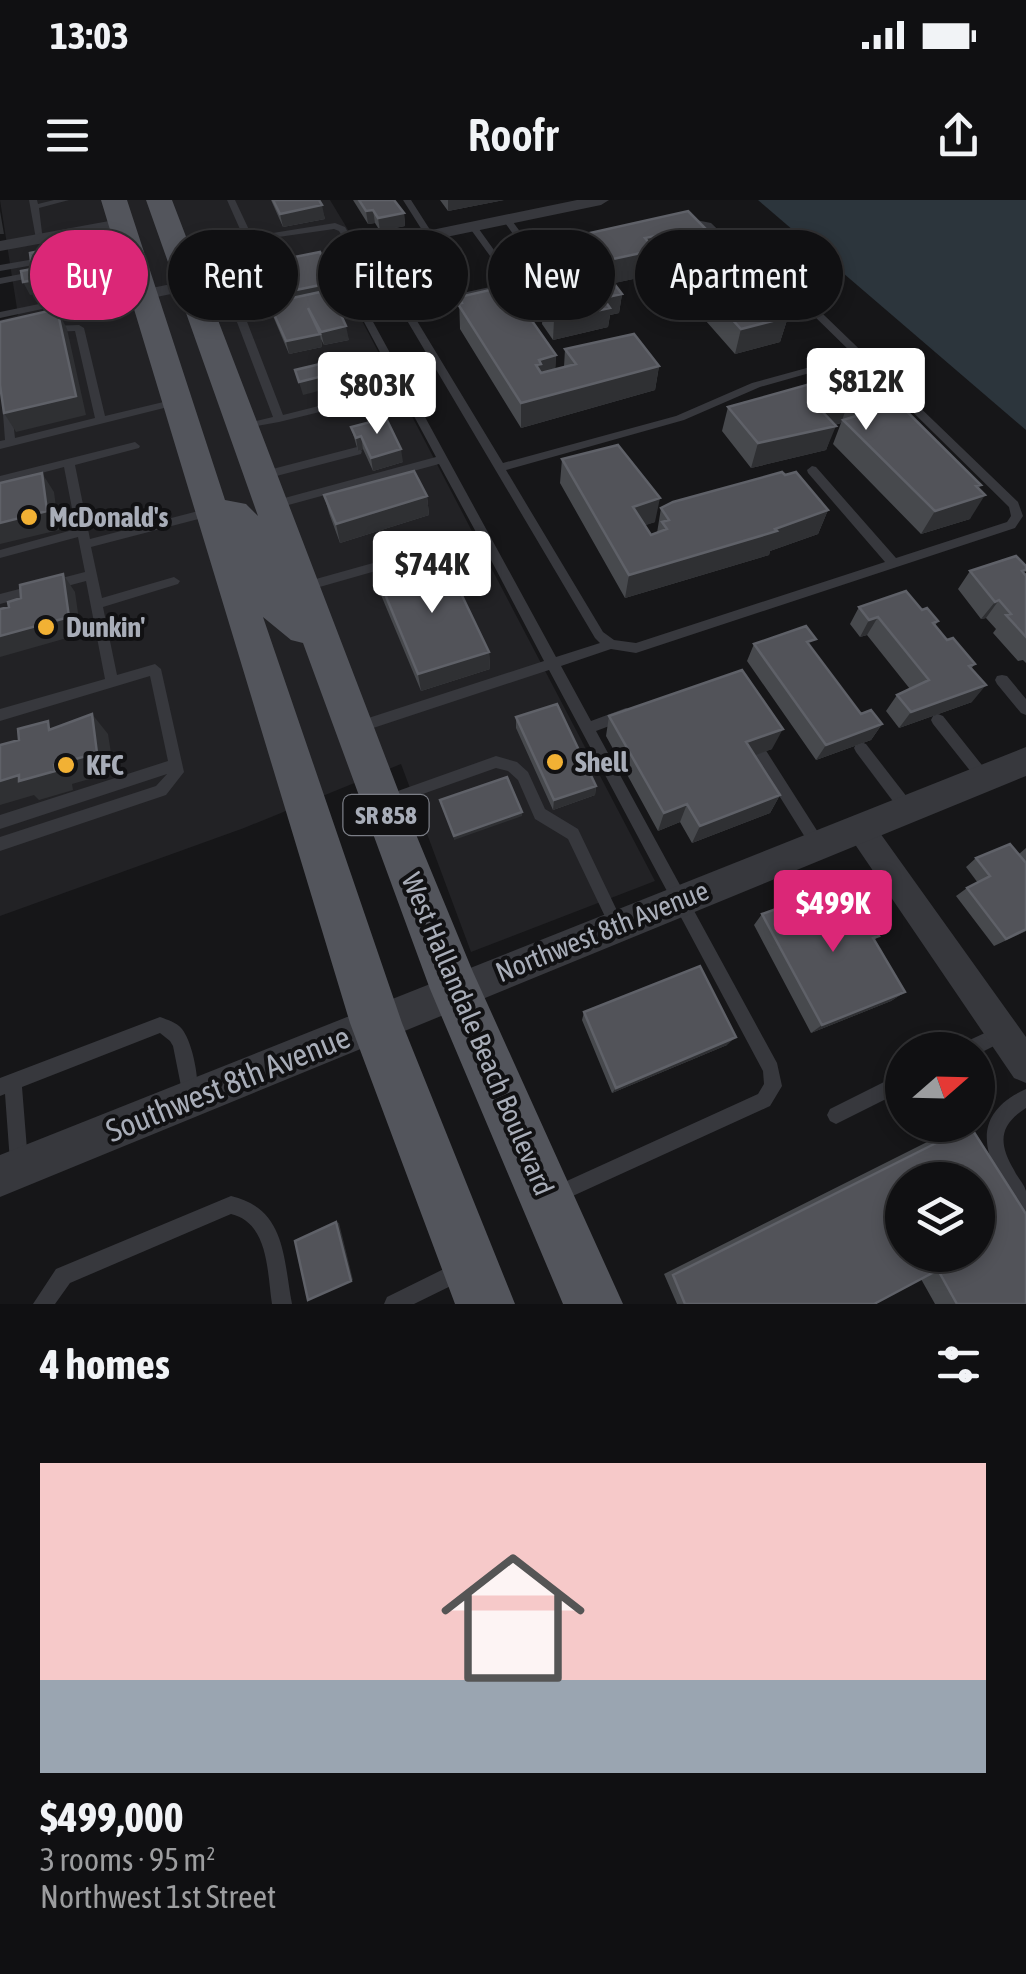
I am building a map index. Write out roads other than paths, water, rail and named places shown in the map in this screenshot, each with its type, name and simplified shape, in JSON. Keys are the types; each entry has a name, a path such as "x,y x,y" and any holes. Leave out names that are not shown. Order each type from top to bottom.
{"main road":[{"name":"West Hallandale Beach Boulevard","path":"159,200 170,230"},
{"name":"SR 858","path":"148,313 376,1023 478,1285"},
{"name":"West Hallandale Beach Boulevard","path":"202,320 381,803 456,989 593,1304"},
{"path":"173,393 192,395 205,418 224,474 235,485 265,491"},
{"path":"210,512 234,512 247,527 279,611 321,640"}],"street":[{"path":"459,230 602,200"},
{"path":"66,230 117,212"},
{"path":"0,246 30,241"},
{"name":"Northwest 8th Avenue","path":"456,989 1026,761"},
{"path":"860,828 1026,1066"},
{"name":"Southwest 8th Avenue","path":"10,1172 456,989"}],"lane":[{"path":"38,230 33,204 65,200"},
{"path":"230,200 247,236 253,239 336,226 343,230"},
{"path":"407,200 426,230"},
{"path":"354,728 611,644 636,648 1010,524 1016,516 1014,506 766,264 738,254 708,224 674,218"},
{"path":"507,220 513,230"},
{"path":"473,227 488,251"},
{"path":"0,268 30,262"},
{"path":"0,281 30,277"},
{"path":"0,316 30,308"},
{"path":"241,320 279,418"},
{"path":"367,320 771,1070 773,1086 764,1100 548,1199"},
{"path":"412,320 599,635 611,644"},
{"path":"34,332 67,325 79,328 101,420"},
{"path":"498,468 680,418 756,386 860,356"},
{"path":"4,386 5,444 101,420 173,393"},
{"path":"242,428 404,388"},
{"path":"0,480 135,446"},
{"path":"265,491 357,451"},
{"path":"265,491 443,459"},
{"path":"69,463 112,682"},
{"path":"812,470 893,563"},
{"path":"0,554 210,512"},
{"path":"301,588 484,536"},
{"path":"0,599 91,575"},
{"path":"96,604 174,582"},
{"path":"0,716 155,669 176,768 161,791 0,844"},
{"path":"1002,680 1026,708"},
{"path":"587,728 648,706"},
{"path":"938,720 984,778"},
{"path":"861,748 909,811"},
{"path":"760,753 818,846"},
{"path":"381,803 496,762 512,766 523,776 540,814 573,834 616,924"},
{"path":"0,822 176,768"},
{"path":"10,1172 7,1084 160,1025 171,1027 179,1035 190,1100"},
{"path":"995,1036 1002,1033"},
{"path":"836,1114 885,1090"},
{"path":"1026,1098 1006,1108 996,1130 994,1156 1026,1207"},
{"path":"43,1304 63,1276 231,1205 250,1206 264,1219 282,1304"},
{"path":"394,1304 478,1285"}],"place":[{"name":"McDonald's","path":"29,517"},
{"name":"Dunkin'","path":"46,627"},
{"name":"Shell","path":"555,762"},
{"name":"KFC","path":"66,765"}]}
